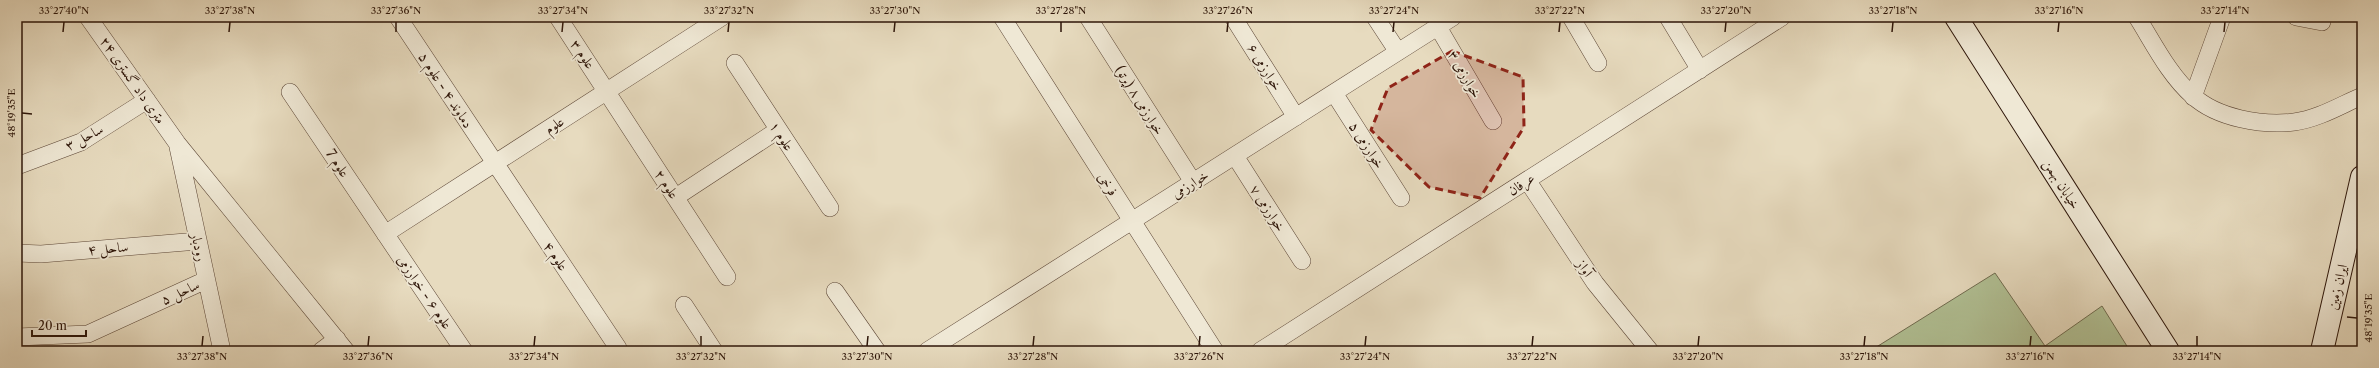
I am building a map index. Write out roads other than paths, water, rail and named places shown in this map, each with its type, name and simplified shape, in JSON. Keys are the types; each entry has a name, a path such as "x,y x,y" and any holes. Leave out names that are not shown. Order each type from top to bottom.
{"street":[{"name":"۲۴ متری داد گستری","path":"88,17 177,143 341,345"},
{"name":"دماوند ۴ - علوم ۵","path":"398,17 494,164"},
{"name":"علوم ۳","path":"558,17 608,91"},
{"name":"علوم","path":"386,234 608,91 703,22 722,17"},
{"name":"فرخی","path":"1002,17 1215,351"},
{"name":"خوارزمی ۸ (پرتو)","path":"1088,17 1193,182"},
{"name":"خوارزمی ۶","path":"1233,17 1296,117"},
{"path":"1375,17 1398,52"},
{"name":"خوارزمی","path":"927,351 1453,17"},
{"path":"1571,17 1598,63"},
{"path":"1668,17 1700,70"},
{"name":"عرفان","path":"1260,351 1782,17"},
{"name":"خیابان بهمن","path":"1956,17 2168,351"},
{"path":"2137,17 2170,70 2193,97 2216,110 2244,119 2294,122 2324,113 2362,96"},
{"path":"2193,97 2222,17"},
{"path":"2296,17 2322,22"},
{"name":"خوارزمی ۳","path":"1438,27 1493,121"},
{"name":"علوم ۱","path":"735,64 830,208"},
{"name":"علوم ۲","path":"608,91 727,277"},
{"name":"علوم 7","path":"290,92 386,234"},
{"name":"خوارزمی ۵","path":"1334,93 1401,198"},
{"name":"ساحل ۳","path":"17,166 81,142 147,100"},
{"path":"676,197 778,130"},
{"name":"رودبار","path":"177,143 222,351"},
{"name":"خوارزمی ۷","path":"1234,156 1302,261"},
{"name":"علوم ۴","path":"494,164 618,348"},
{"name":"ایران زمین","path":"2322,351 2362,177"},
{"name":"آواز","path":"1527,180 1595,283 1650,351"},
{"name":"علوم ۶ - خوارزمی","path":"386,234 464,351"},
{"name":"ساحل ۴","path":"17,253 40,254 198,241"},
{"name":"ساحل ۵","path":"17,337 88,334 206,280"},
{"path":"835,291 877,351"},
{"path":"684,305 714,351"},
{"path":"321,351 341,345"}]}
